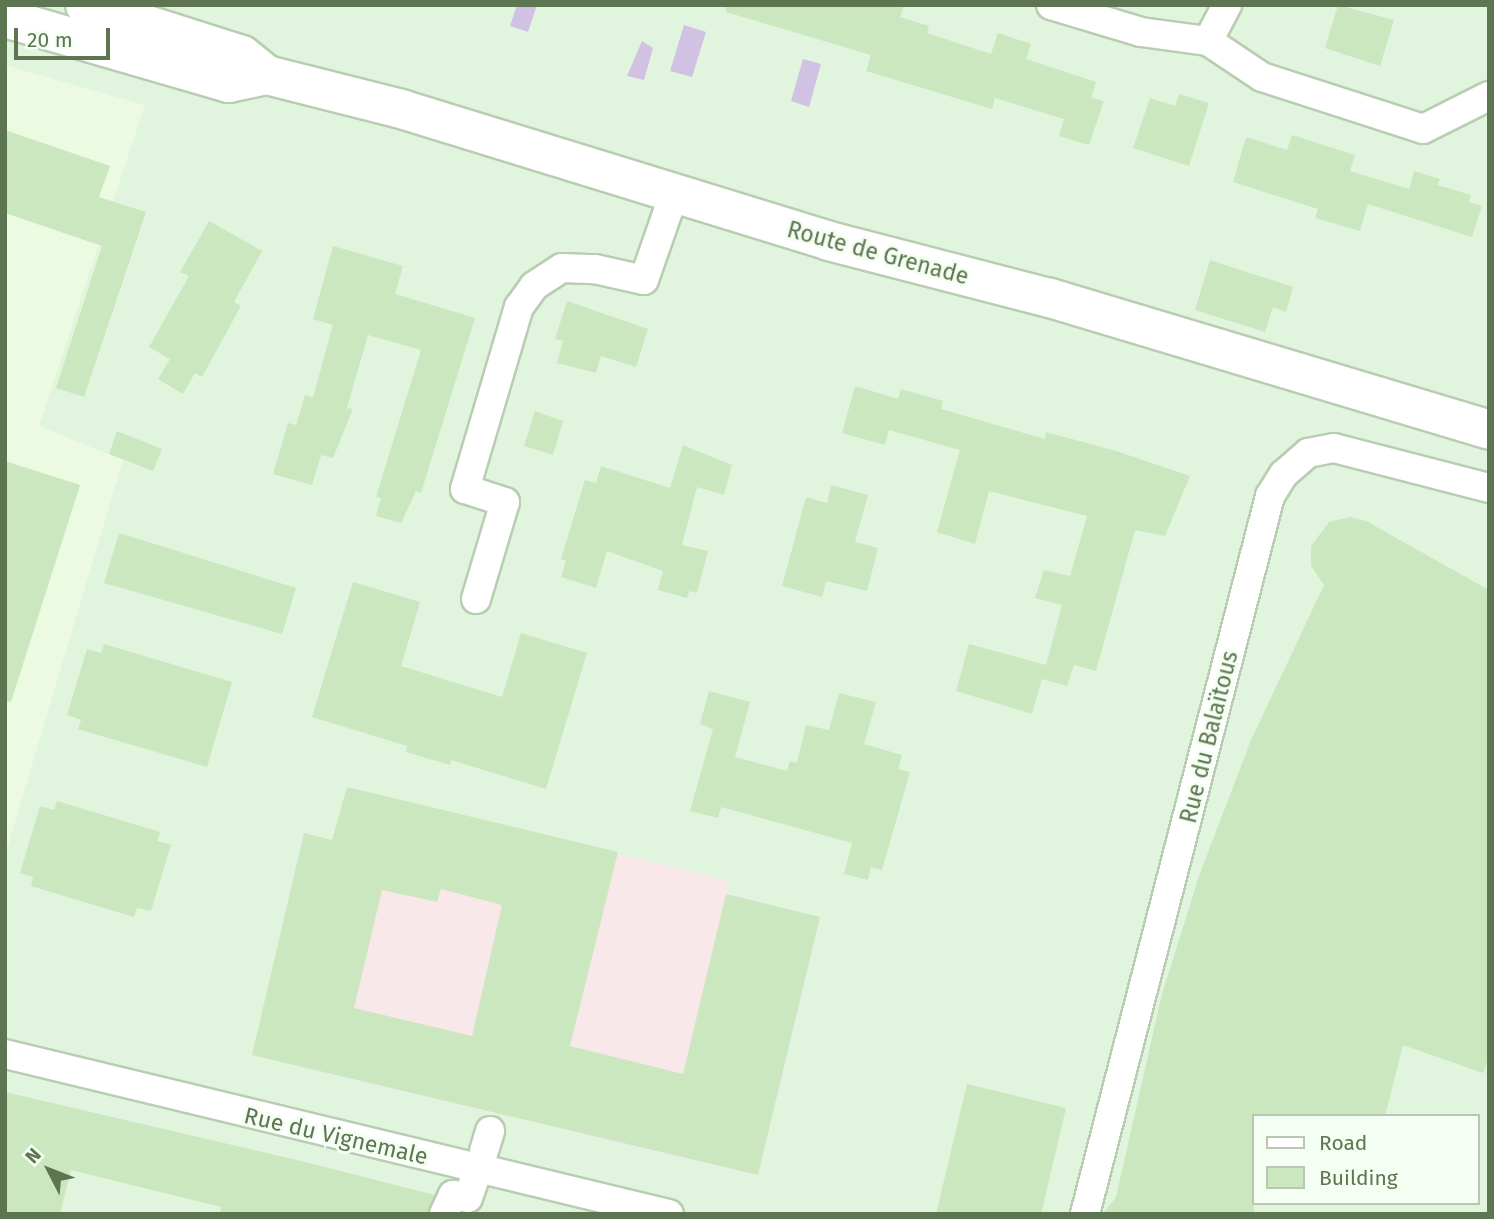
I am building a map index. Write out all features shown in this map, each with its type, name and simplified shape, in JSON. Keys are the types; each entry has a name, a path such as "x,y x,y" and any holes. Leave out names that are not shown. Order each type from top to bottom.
{"main road":[{"name":"Route de Grenade","path":"85,5 242,55 267,75 401,109 675,191 829,241 1050,298 1489,430"},
{"name":"Route de Grenade","path":"5,18 229,83 267,75"}],"street":[{"path":"1051,5 1141,32 1208,41 1262,77 1423,129 1489,96"},
{"path":"1208,41 1227,5"},
{"path":"476,598 505,502 465,489 519,307 534,286 562,268 595,269 644,280 675,191"},
{"name":"Rue du Balaïtous","path":"1085,1214 1270,496 1284,474 1308,453 1334,448 1489,488"},
{"name":"Rue du Vignemale","path":"5,1054 669,1214"},
{"path":"444,1214 453,1195 468,1198 475,1178"}],"shaded area":[{"path":"5,5 1489,5 1489,1214 5,1214"},
{"path":"517,5 537,5 528,32 510,26"},
{"path":"684,25 706,32 692,77 670,71"},
{"path":"642,41 653,48 644,80 627,76"},
{"path":"803,59 821,64 809,107 791,101"},
{"path":"5,65 145,105 39,426 123,460 5,856"},
{"path":"347,787 730,881 727,894 820,917 758,1176 252,1055 304,833 332,840"}],"building":[{"path":"726,5 904,5 900,17 929,26 927,33 991,54 998,33 1031,44 1026,59 1096,82 1091,98 1104,101 1089,145 1059,136 1064,119 995,98 992,109 866,71 871,55 726,12"},
{"path":"1338,5 1394,20 1380,66 1325,48"},
{"path":"1179,94 1209,103 1189,166 1133,148 1150,98 1175,106"},
{"path":"5,130 110,166 99,197 146,212 84,397 56,388 102,246 5,213"},
{"path":"1292,135 1355,155 1350,171 1409,189 1414,171 1440,179 1437,185 1471,195 1469,202 1482,206 1472,237 1368,204 1360,231 1315,218 1318,209 1233,182 1246,137 1287,150"},
{"path":"209,221 262,251 234,302 241,306 202,377 195,373 183,394 158,379 170,359 149,347 189,276 180,272"},
{"path":"333,246 403,266 395,294 475,318 421,493 416,491 401,523 376,516 381,498 376,497 421,350 368,335 347,408 353,409 333,458 321,455 312,485 273,474 288,423 296,425 305,395 313,397 333,325 313,319"},
{"path":"1210,260 1293,287 1286,312 1273,307 1265,332 1195,310"},
{"path":"567,301 648,329 636,367 601,356 596,373 557,363 563,341 555,339"},
{"path":"855,386 898,399 901,389 943,401 941,409 1045,439 1046,432 1116,451 1190,476 1165,536 1135,530 1096,671 1074,665 1067,686 1042,679 1032,714 956,691 969,644 1046,665 1062,605 1035,598 1044,570 1070,576 1087,516 989,491 975,544 937,532 960,450 889,430 885,445 842,433"},
{"path":"535,411 563,421 553,455 524,446"},
{"path":"117,431 162,449 153,471 109,454"},
{"path":"683,445 732,465 724,495 697,487 682,545 708,551 697,593 689,591 687,598 658,590 663,571 607,551 596,588 561,577 566,561 561,559 585,480 596,483 601,466 670,488"},
{"path":"5,461 80,485 11,702 5,701"},
{"path":"831,485 868,495 855,542 878,548 867,591 826,581 822,597 782,586 806,497 827,503"},
{"path":"1350,517 1366,521 1489,590 1489,1056 1483,1073 1403,1045 1386,1114 1252,1114 1254,1214 1103,1214 1116,1197 1162,994 1199,876 1251,740 1324,585 1311,566 1311,546 1329,522"},
{"path":"119,533 296,588 282,634 104,583"},
{"path":"353,582 420,602 401,666 502,697 521,633 587,653 546,789 451,760 450,765 406,752 407,746 312,717"},
{"path":"104,644 232,682 207,767 78,729 81,720 67,715 87,649 101,653"},
{"path":"709,691 750,702 735,757 787,771 790,761 797,763 806,725 829,730 839,693 876,702 864,744 902,755 898,769 910,772 882,870 871,867 868,880 844,874 852,843 721,807 718,818 690,811 713,729 700,724"},
{"path":"347,787 618,852 570,1046 683,1074 726,894 820,917 758,1175 252,1055 304,833 332,840","holes":["441,889 502,905 472,1036 354,1008 382,890 437,902"]},
{"path":"57,801 160,832 157,841 171,845 151,911 137,908 134,917 31,886 33,877 20,873 40,806 54,810"},
{"path":"967,1084 1066,1108 1041,1214 936,1214"},
{"path":"5,1092 435,1195 428,1214 220,1214 221,1207 71,1170 60,1214 5,1214"}]}
